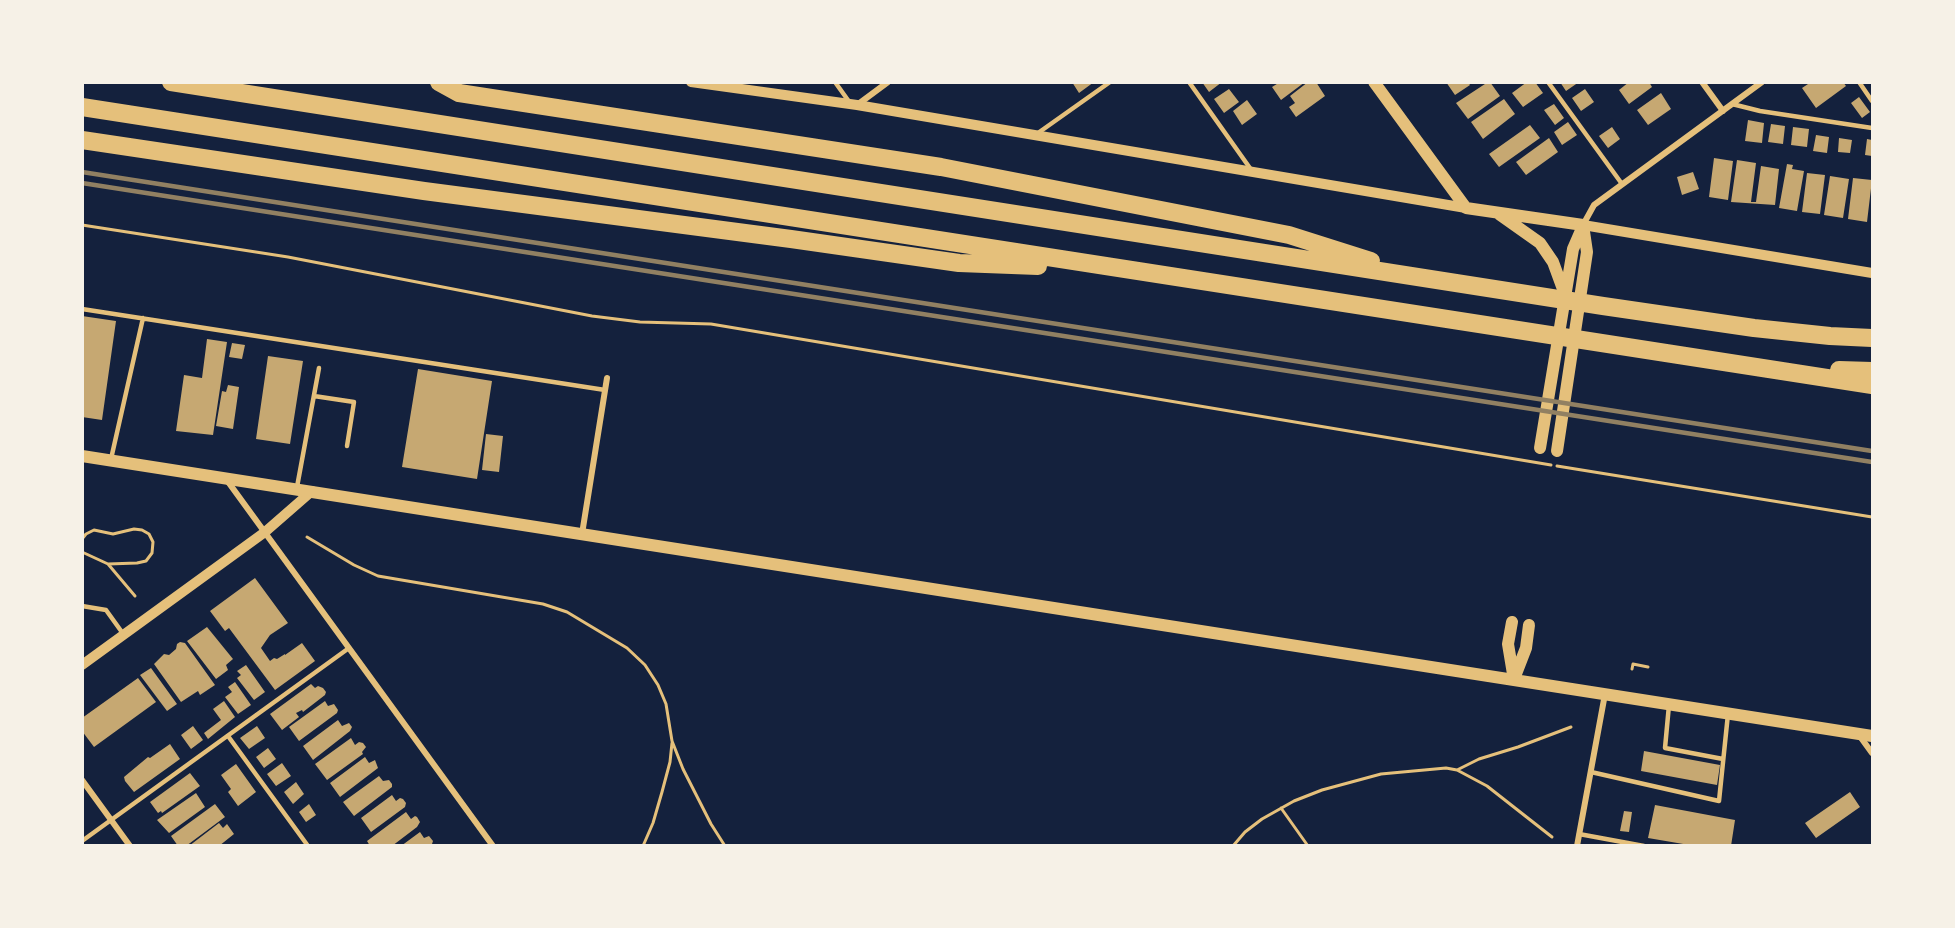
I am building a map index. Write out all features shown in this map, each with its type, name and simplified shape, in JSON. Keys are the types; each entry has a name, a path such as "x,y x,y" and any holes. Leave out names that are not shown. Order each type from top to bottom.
{"highway":[{"path":"171,82 1604,306 1754,328 1872,338"},
{"path":"439,82 459,93 941,166 1288,235 1430,279"},
{"path":"82,107 1838,381 1872,378"},
{"path":"82,140 424,191 959,263 1116,269"},
{"path":"1756,367 1872,378"}],"main road":[{"path":"1374,82 1466,208 1583,225"},
{"path":"1496,212 1540,243 1553,262 1565,295"},
{"path":"1540,448 1573,249 1583,225"},
{"path":"1557,451 1587,252 1583,225"},
{"path":"82,456 1872,736"},
{"path":"1512,622 1508,644 1514,680"},
{"path":"1514,680 1526,648 1529,625"}],"street":[{"path":"691,82 854,105 1466,208"},
{"path":"854,105 888,82"},
{"path":"1702,82 1723,111"},
{"path":"1762,82 1594,205 1583,225 1872,273"},
{"path":"582,534 607,378"},
{"path":"226,478 493,846"},
{"path":"82,665 265,532 312,491"},
{"path":"1577,846 1605,694"},
{"path":"1859,734 1872,753"},
{"path":"82,780 130,846"}],"lane":[{"path":"835,82 854,105"},
{"path":"1035,135 1110,82"},
{"path":"1189,82 1252,172"},
{"path":"1548,82 1622,184"},
{"path":"1859,82 1872,101"},
{"path":"1732,105 1872,128"},
{"path":"82,309 605,390"},
{"path":"111,461 142,318"},
{"path":"297,490 319,368"},
{"path":"314,396 354,402 347,446"},
{"path":"82,606 106,610 124,635"},
{"path":"82,841 349,648"},
{"path":"1670,705 1665,748 1723,759"},
{"path":"1591,772 1719,801 1728,714"},
{"path":"228,736 308,846"},
{"path":"1579,834 1644,846"}],"path":[{"path":"82,225 288,257 592,316 640,322 711,324 1156,397 1523,461 1872,517"},
{"path":"82,539 94,530 113,534 134,529 149,534 153,542 152,553 146,561 108,564"},
{"path":"307,537 354,566 378,576 543,604 567,612 627,648 645,665 658,685 666,704 672,741 670,762 662,792 643,846"},
{"path":"82,552 108,564 135,596"},
{"path":"1632,669 1633,664 1648,667"},
{"path":"1457,770 1479,759 1571,727"},
{"path":"672,741 697,797 724,846"},
{"path":"1233,846 1253,825 1281,808 1322,790 1381,774 1446,768 1457,770 1506,800 1552,837"},
{"path":"1281,808 1308,846"}],"building":[{"path":"1072,82 1094,82 1079,93"},
{"path":"1202,82 1222,82 1209,92"},
{"path":"1280,82 1305,82 1281,100 1272,87"},
{"path":"1308,82 1316,82 1325,96 1296,117 1289,107 1295,103 1290,96"},
{"path":"1446,82 1468,82 1470,85 1455,95"},
{"path":"1488,82 1500,96 1468,119 1456,103"},
{"path":"1527,82 1535,82 1543,93 1523,107 1512,93"},
{"path":"1560,82 1579,82 1566,91"},
{"path":"1629,82 1649,82 1652,87 1629,104 1619,90"},
{"path":"1811,82 1843,82 1846,86 1816,108 1802,88"},
{"path":"1229,89 1239,102 1224,113 1214,99"},
{"path":"1585,89 1594,102 1581,111 1572,98"},
{"path":"1661,93 1671,109 1648,125 1637,110"},
{"path":"1859,97 1870,112 1862,118 1851,103"},
{"path":"1504,99 1515,114 1483,139 1471,122"},
{"path":"1247,100 1257,114 1242,125 1233,111"},
{"path":"1554,104 1564,118 1555,125 1544,110"},
{"path":"1748,120 1764,123 1762,143 1745,141"},
{"path":"1568,122 1577,135 1562,145 1554,132"},
{"path":"1771,124 1785,126 1783,144 1768,142"},
{"path":"1530,125 1540,138 1499,167 1489,154"},
{"path":"1612,127 1620,139 1608,148 1599,136"},
{"path":"1793,127 1809,129 1807,147 1791,145"},
{"path":"1816,135 1829,137 1827,153 1813,151"},
{"path":"1549,138 1558,152 1526,175 1516,162"},
{"path":"1839,138 1852,140 1850,153 1838,152"},
{"path":"1867,139 1872,140 1872,156 1865,155"},
{"path":"1714,158 1733,161 1728,200 1709,197"},
{"path":"1737,160 1756,163 1751,202 1756,202 1761,166 1779,169 1775,205 1731,202"},
{"path":"1787,164 1793,165 1792,169 1804,171 1797,211 1779,208"},
{"path":"1693,172 1699,189 1682,195 1677,177"},
{"path":"1807,173 1825,175 1820,214 1802,212"},
{"path":"1830,176 1849,179 1843,218 1824,215"},
{"path":"1853,178 1872,180 1867,222 1848,219"},
{"path":"82,316 116,321 102,420 82,417"},
{"path":"207,339 227,342 213,435 176,431 184,375 202,378"},
{"path":"232,343 245,345 242,359 229,357"},
{"path":"268,356 303,361 290,444 256,439"},
{"path":"418,369 492,381 477,479 402,467"},
{"path":"228,385 239,387 233,429 216,426 222,391 226,392"},
{"path":"486,434 503,436 499,472 482,470"},
{"path":"255,578 288,623 270,635 261,648 270,661 285,655 302,643 315,661 275,690 229,628 225,631 210,611"},
{"path":"207,627 233,659 226,665 228,670 216,679 187,641"},
{"path":"180,642 185,643 215,685 200,695 198,691 181,702 154,664 164,654 169,655"},
{"path":"246,665 265,692 254,700 237,678 241,675 237,671"},
{"path":"151,668 177,704 167,711 140,675"},
{"path":"138,678 156,702 94,747 82,731 82,718"},
{"path":"235,682 251,705 238,714 225,697 232,692 228,687"},
{"path":"311,684 315,688 318,686 323,688 325,695 303,712 302,710 296,713 299,717 282,730 270,714"},
{"path":"224,701 235,717 208,739 204,733 221,720 213,709"},
{"path":"325,701 328,706 334,704 338,710 337,713 299,741 289,727"},
{"path":"338,720 342,726 349,723 352,727 350,731 313,760 303,746"},
{"path":"193,726 203,740 191,749 181,735"},
{"path":"257,726 265,738 249,749 240,738"},
{"path":"351,738 355,745 359,742 366,747 363,754 327,780 315,764"},
{"path":"170,744 180,759 134,792 124,777 148,757 150,758"},
{"path":"268,748 276,759 264,768 256,757"},
{"path":"1644,751 1720,765 1717,785 1641,771"},
{"path":"365,757 369,763 375,760 378,768 340,797 330,783"},
{"path":"282,763 291,776 276,786 267,774"},
{"path":"236,764 256,792 238,806 228,792 231,789 221,775"},
{"path":"190,773 200,786 162,813 161,811 158,813 150,802"},
{"path":"379,776 383,781 389,780 392,787 354,816 343,802"},
{"path":"296,782 304,794 293,804 284,792"},
{"path":"1850,792 1860,807 1816,838 1805,823"},
{"path":"196,793 205,807 169,833 157,820"},
{"path":"392,795 396,801 403,799 406,803 405,807 371,832 361,818"},
{"path":"215,804 225,817 186,846 178,846 171,836"},
{"path":"309,804 316,815 306,822 299,812"},
{"path":"1655,805 1735,820 1731,846 1695,846 1648,838"},
{"path":"1624,811 1632,812 1629,832 1620,831"},
{"path":"406,812 411,819 417,817 420,822 417,827 392,846 370,846 367,841"},
{"path":"219,823 223,828 227,824 234,834 219,846 189,846"},
{"path":"420,832 424,838 429,836 433,841 432,844 401,846"}],"railway":[{"path":"82,172 1872,451"},
{"path":"82,183 1872,462"}]}
